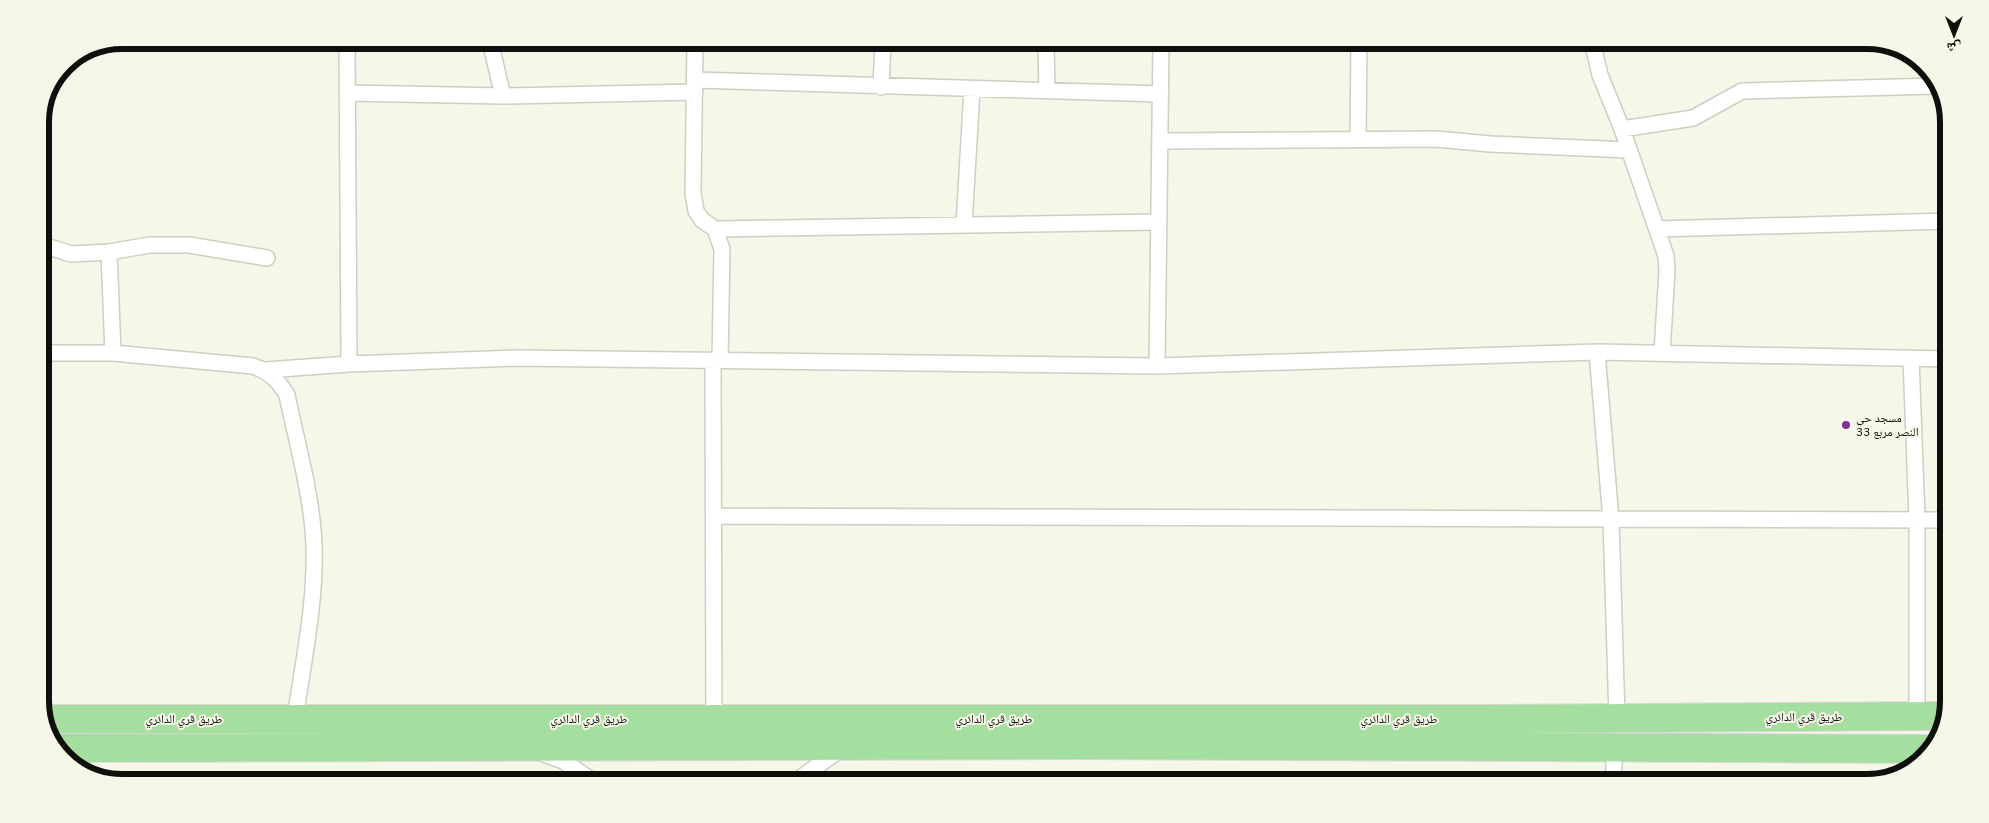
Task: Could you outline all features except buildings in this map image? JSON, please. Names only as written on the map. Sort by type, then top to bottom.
[{"type":"highway","name":"طريق قري الدائري","points":[[51,719],[1617,718],[1930,716]]},
{"type":"highway","points":[[66,748],[1614,747],[1916,756]]},
{"type":"street","points":[[347,49],[349,364]]},
{"type":"street","points":[[492,49],[503,96]]},
{"type":"street","points":[[698,49],[693,193],[696,211],[702,220],[715,229],[1159,222]]},
{"type":"street","points":[[881,87],[883,49]]},
{"type":"street","points":[[1046,49],[1047,91]]},
{"type":"street","points":[[1157,366],[1161,49]]},
{"type":"street","points":[[1358,138],[1359,49]]},
{"type":"street","points":[[1594,49],[1600,75],[1622,129],[1663,246],[1668,272],[1662,353]]},
{"type":"street","points":[[347,93],[503,96],[695,86],[881,87],[1161,94]]},
{"type":"street","points":[[1622,129],[1692,118],[1742,91],[1932,86]]},
{"type":"street","points":[[964,225],[972,89]]},
{"type":"street","points":[[1160,141],[1358,138],[1436,139],[1490,144],[1629,150]]},
{"type":"street","points":[[1657,229],[1940,221]]},
{"type":"street","points":[[714,719],[714,516],[717,360],[722,249],[715,229]]},
{"type":"street","points":[[49,247],[71,254],[109,252],[150,245],[189,245],[267,258]]},
{"type":"street","points":[[109,252],[113,353]]},
{"type":"street","points":[[49,352],[113,353],[252,366],[266,370],[349,364],[515,358],[1157,366],[1597,352],[1940,359]]},
{"type":"street","points":[[1597,352],[1611,520],[1617,718]]},
{"type":"street","points":[[1911,358],[1917,519],[1930,716]]},
{"type":"street","points":[[266,370],[278,381],[287,395],[311,514],[314,545],[312,602],[295,719]]},
{"type":"street","points":[[714,516],[1940,520]]},
{"type":"street","points":[[805,774],[847,746]]},
{"type":"street","points":[[524,747],[562,761],[582,774]]},
{"type":"street","points":[[1613,774],[1614,747]]},
{"type":"place","name":"مسجد حي النصر مربع 33","points":[[1846,425]]}]
